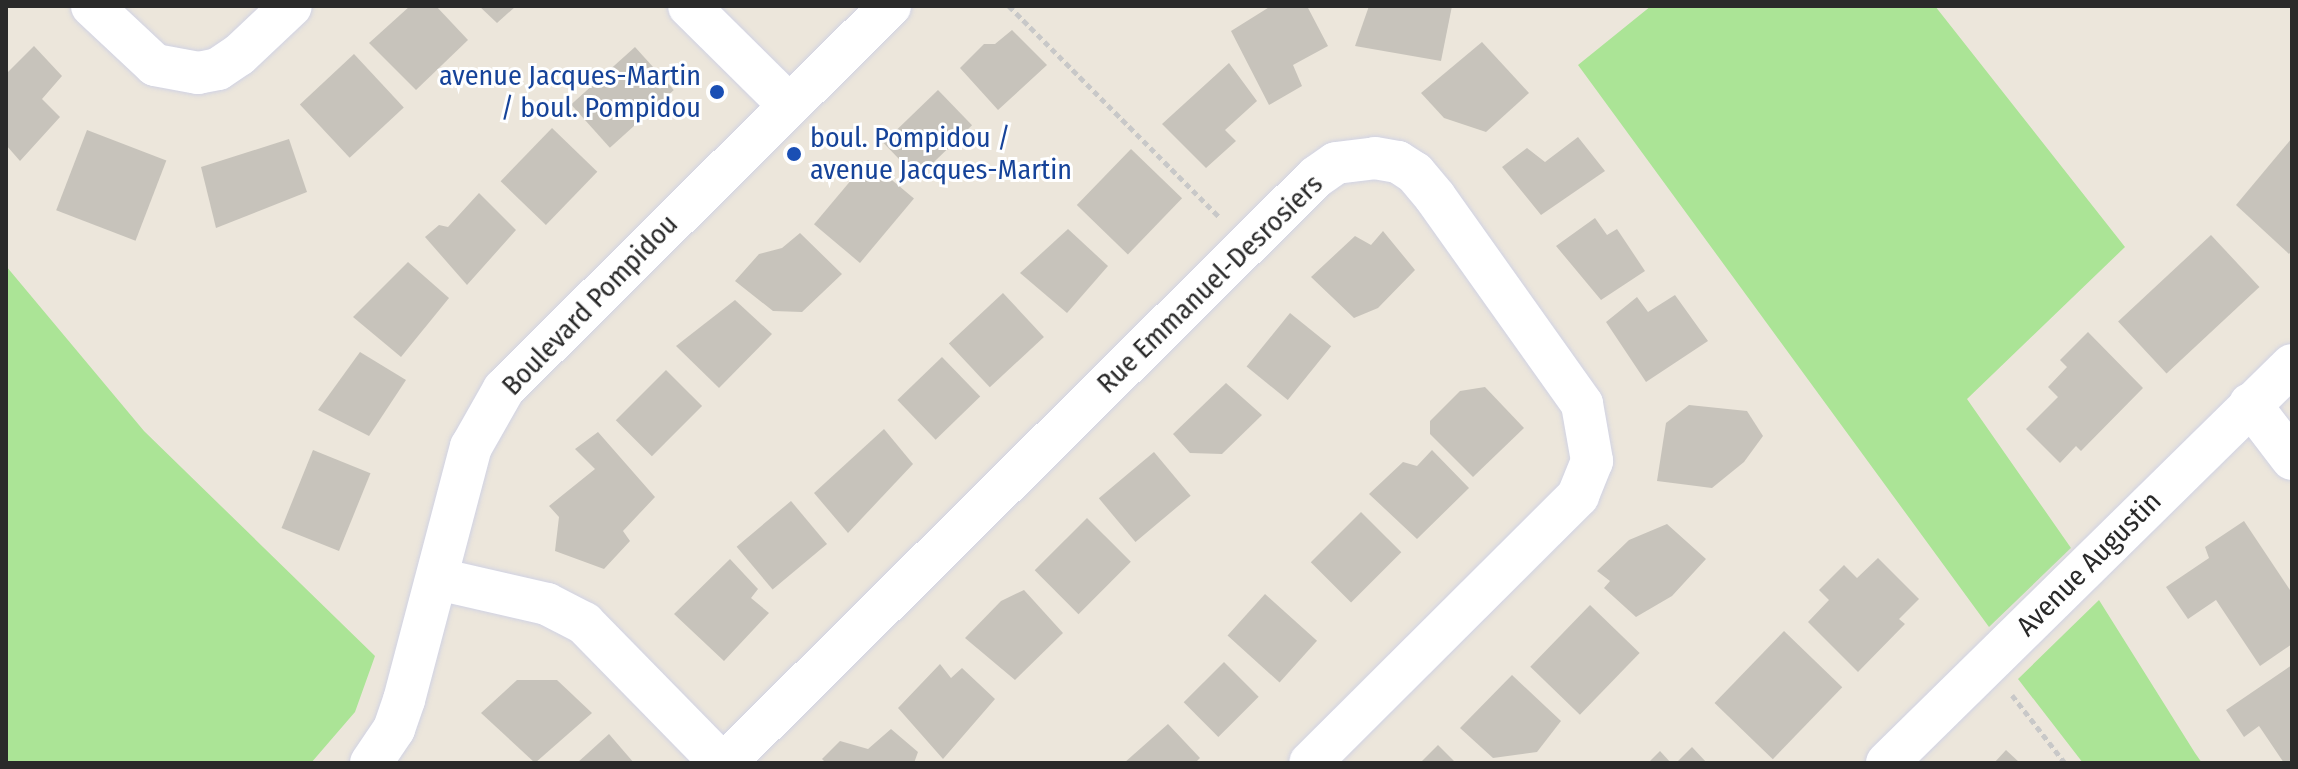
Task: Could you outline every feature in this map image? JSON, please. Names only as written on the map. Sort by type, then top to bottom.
[{"type":"street","points":[[92,6],[155,65],[198,73],[218,69],[239,55],[291,6]]},
{"type":"street","points":[[689,6],[789,105]]},
{"type":"street","name":"Boulevard Pompidou","points":[[371,763],[394,729],[438,579],[471,447],[504,389],[890,6]]},
{"type":"street","name":"Rue Emmanuel-Desrosiers","points":[[438,579],[547,604],[584,623],[723,763],[1316,177],[1336,163],[1375,158],[1398,162],[1415,173],[1435,197],[1582,404],[1589,422],[1592,461],[1578,496],[1310,763]]},
{"type":"street","name":"Avenue Augustin","points":[[1887,763],[2292,365]]},
{"type":"street","points":[[2250,404],[2292,459]]},
{"type":"path","points":[[1009,6],[1229,227]]},
{"type":"path","points":[[2004,685],[2065,763]]},
{"type":"green space","points":[[1651,6],[1935,6],[2125,247],[1967,399],[2071,548],[1989,627],[1578,65]]},
{"type":"green space","points":[[6,266],[144,431],[375,656],[355,712],[311,763],[6,763]]},
{"type":"green space","points":[[2099,600],[2202,763],[2083,763],[2018,679]]},
{"type":"building","points":[[410,6],[436,6],[468,40],[416,90],[369,43]]},
{"type":"building","points":[[479,6],[516,6],[497,23]]},
{"type":"building","points":[[1271,6],[1307,6],[1328,46],[1293,65],[1302,86],[1269,105],[1231,31]]},
{"type":"building","points":[[1369,6],[1452,6],[1441,61],[1355,46]]},
{"type":"building","points":[[1012,30],[1047,65],[998,110],[960,68],[984,44],[995,44]]},
{"type":"building","points":[[1482,42],[1529,93],[1486,132],[1444,118],[1421,93]]},
{"type":"building","points":[[34,46],[62,76],[42,99],[60,117],[20,161],[6,145],[6,74]]},
{"type":"building","points":[[635,47],[674,90],[610,148],[571,105]]},
{"type":"building","points":[[354,54],[404,107],[350,158],[300,104]]},
{"type":"building","points":[[1229,63],[1257,101],[1225,130],[1236,141],[1206,168],[1162,124]]},
{"type":"building","points":[[938,90],[972,125],[917,178],[883,143]]},
{"type":"building","points":[[552,128],[597,172],[546,225],[501,181]]},
{"type":"building","points":[[87,130],[166,160],[136,241],[56,210]]},
{"type":"building","points":[[1578,137],[1605,171],[1541,215],[1502,167],[1527,148],[1545,162]]},
{"type":"building","points":[[2292,138],[2292,250],[2289,254],[2236,205]]},
{"type":"building","points":[[289,139],[307,192],[216,228],[201,167]]},
{"type":"building","points":[[1131,149],[1182,198],[1128,254],[1077,205]]},
{"type":"building","points":[[868,160],[914,199],[860,263],[814,224]]},
{"type":"building","points":[[479,193],[516,230],[467,285],[425,237],[439,225],[448,227]]},
{"type":"building","points":[[1595,218],[1607,235],[1617,229],[1645,271],[1601,300],[1556,246]]},
{"type":"building","points":[[1068,229],[1108,266],[1067,313],[1020,273]]},
{"type":"building","points":[[1383,231],[1415,270],[1378,308],[1354,318],[1311,277],[1355,236],[1371,245]]},
{"type":"building","points":[[800,233],[842,274],[802,312],[773,311],[735,281],[759,254],[782,248]]},
{"type":"building","points":[[2211,235],[2259,287],[2167,374],[2118,322]]},
{"type":"building","points":[[408,262],[449,298],[401,357],[353,317]]},
{"type":"building","points":[[1003,293],[1044,337],[990,387],[949,343]]},
{"type":"building","points":[[1675,295],[1708,341],[1646,382],[1606,322],[1637,297],[1648,312]]},
{"type":"building","points":[[735,300],[772,334],[719,388],[676,346]]},
{"type":"building","points":[[1290,313],[1331,346],[1288,400],[1247,367]]},
{"type":"building","points":[[2088,332],[2143,388],[2081,451],[2076,446],[2060,463],[2026,429],[2058,397],[2048,387],[2067,367],[2060,360]]},
{"type":"building","points":[[360,352],[406,380],[369,436],[318,410]]},
{"type":"building","points":[[942,357],[980,397],[936,440],[897,400]]},
{"type":"building","points":[[666,370],[702,406],[652,456],[616,420]]},
{"type":"building","points":[[1226,383],[1262,415],[1222,454],[1190,453],[1173,434]]},
{"type":"building","points":[[1485,387],[1524,428],[1473,477],[1430,434],[1430,421],[1460,391]]},
{"type":"building","points":[[1689,405],[1747,411],[1763,436],[1744,462],[1712,488],[1657,481],[1666,423]]},
{"type":"building","points":[[884,429],[913,464],[848,533],[814,493]]},
{"type":"building","points":[[598,432],[655,497],[623,531],[630,541],[604,569],[555,551],[559,517],[549,506],[595,469],[575,449]]},
{"type":"building","points":[[313,450],[370,473],[339,551],[282,528]]},
{"type":"building","points":[[1432,450],[1469,488],[1417,539],[1369,494],[1403,462],[1417,466]]},
{"type":"building","points":[[1154,452],[1191,496],[1135,542],[1099,498]]},
{"type":"building","points":[[791,501],[827,544],[773,590],[737,547]]},
{"type":"building","points":[[1361,512],[1401,552],[1351,603],[1311,562]]},
{"type":"building","points":[[1087,518],[1131,562],[1079,614],[1035,570]]},
{"type":"building","points":[[2244,521],[2292,593],[2292,644],[2260,666],[2216,600],[2188,619],[2166,587],[2209,558],[2205,547]]},
{"type":"building","points":[[1667,524],[1706,559],[1672,596],[1636,617],[1604,588],[1610,581],[1597,571],[1629,540]]},
{"type":"building","points":[[1878,558],[1919,599],[1899,619],[1905,624],[1858,672],[1808,622],[1829,600],[1819,590],[1844,565],[1857,578]]},
{"type":"building","points":[[730,559],[758,589],[751,598],[769,613],[724,661],[674,614]]},
{"type":"building","points":[[1024,590],[1063,633],[1015,680],[965,638],[1001,601]]},
{"type":"building","points":[[1265,594],[1317,641],[1280,682],[1228,636]]},
{"type":"building","points":[[1590,605],[1640,653],[1580,715],[1530,667]]},
{"type":"building","points":[[1784,631],[1842,687],[1773,759],[1715,703]]},
{"type":"building","points":[[1224,662],[1259,697],[1218,737],[1184,702]]},
{"type":"building","points":[[940,664],[951,678],[962,668],[995,699],[943,759],[898,708]]},
{"type":"building","points":[[2292,665],[2292,763],[2284,763],[2259,726],[2244,737],[2226,710]]},
{"type":"building","points":[[1512,675],[1561,721],[1537,752],[1493,758],[1460,728]]},
{"type":"building","points":[[517,680],[557,680],[592,713],[535,763],[481,713]]},
{"type":"building","points":[[1168,724],[1200,758],[1195,763],[1124,763]]},
{"type":"building","points":[[891,729],[918,752],[914,763],[826,763],[822,759],[840,741],[868,749]]},
{"type":"building","points":[[609,734],[634,763],[577,763]]},
{"type":"building","points":[[1438,745],[1456,763],[1420,763]]},
{"type":"building","points":[[1692,747],[1707,763],[1676,763]]},
{"type":"building","points":[[2006,750],[2020,763],[1994,763]]},
{"type":"building","points":[[1660,751],[1671,763],[1648,763]]},
{"type":"place","name":"avenue Jacques-Martin / boul. Pompidou","points":[[717,92]]},
{"type":"place","name":"boul. Pompidou / avenue Jacques-Martin","points":[[794,154]]}]
